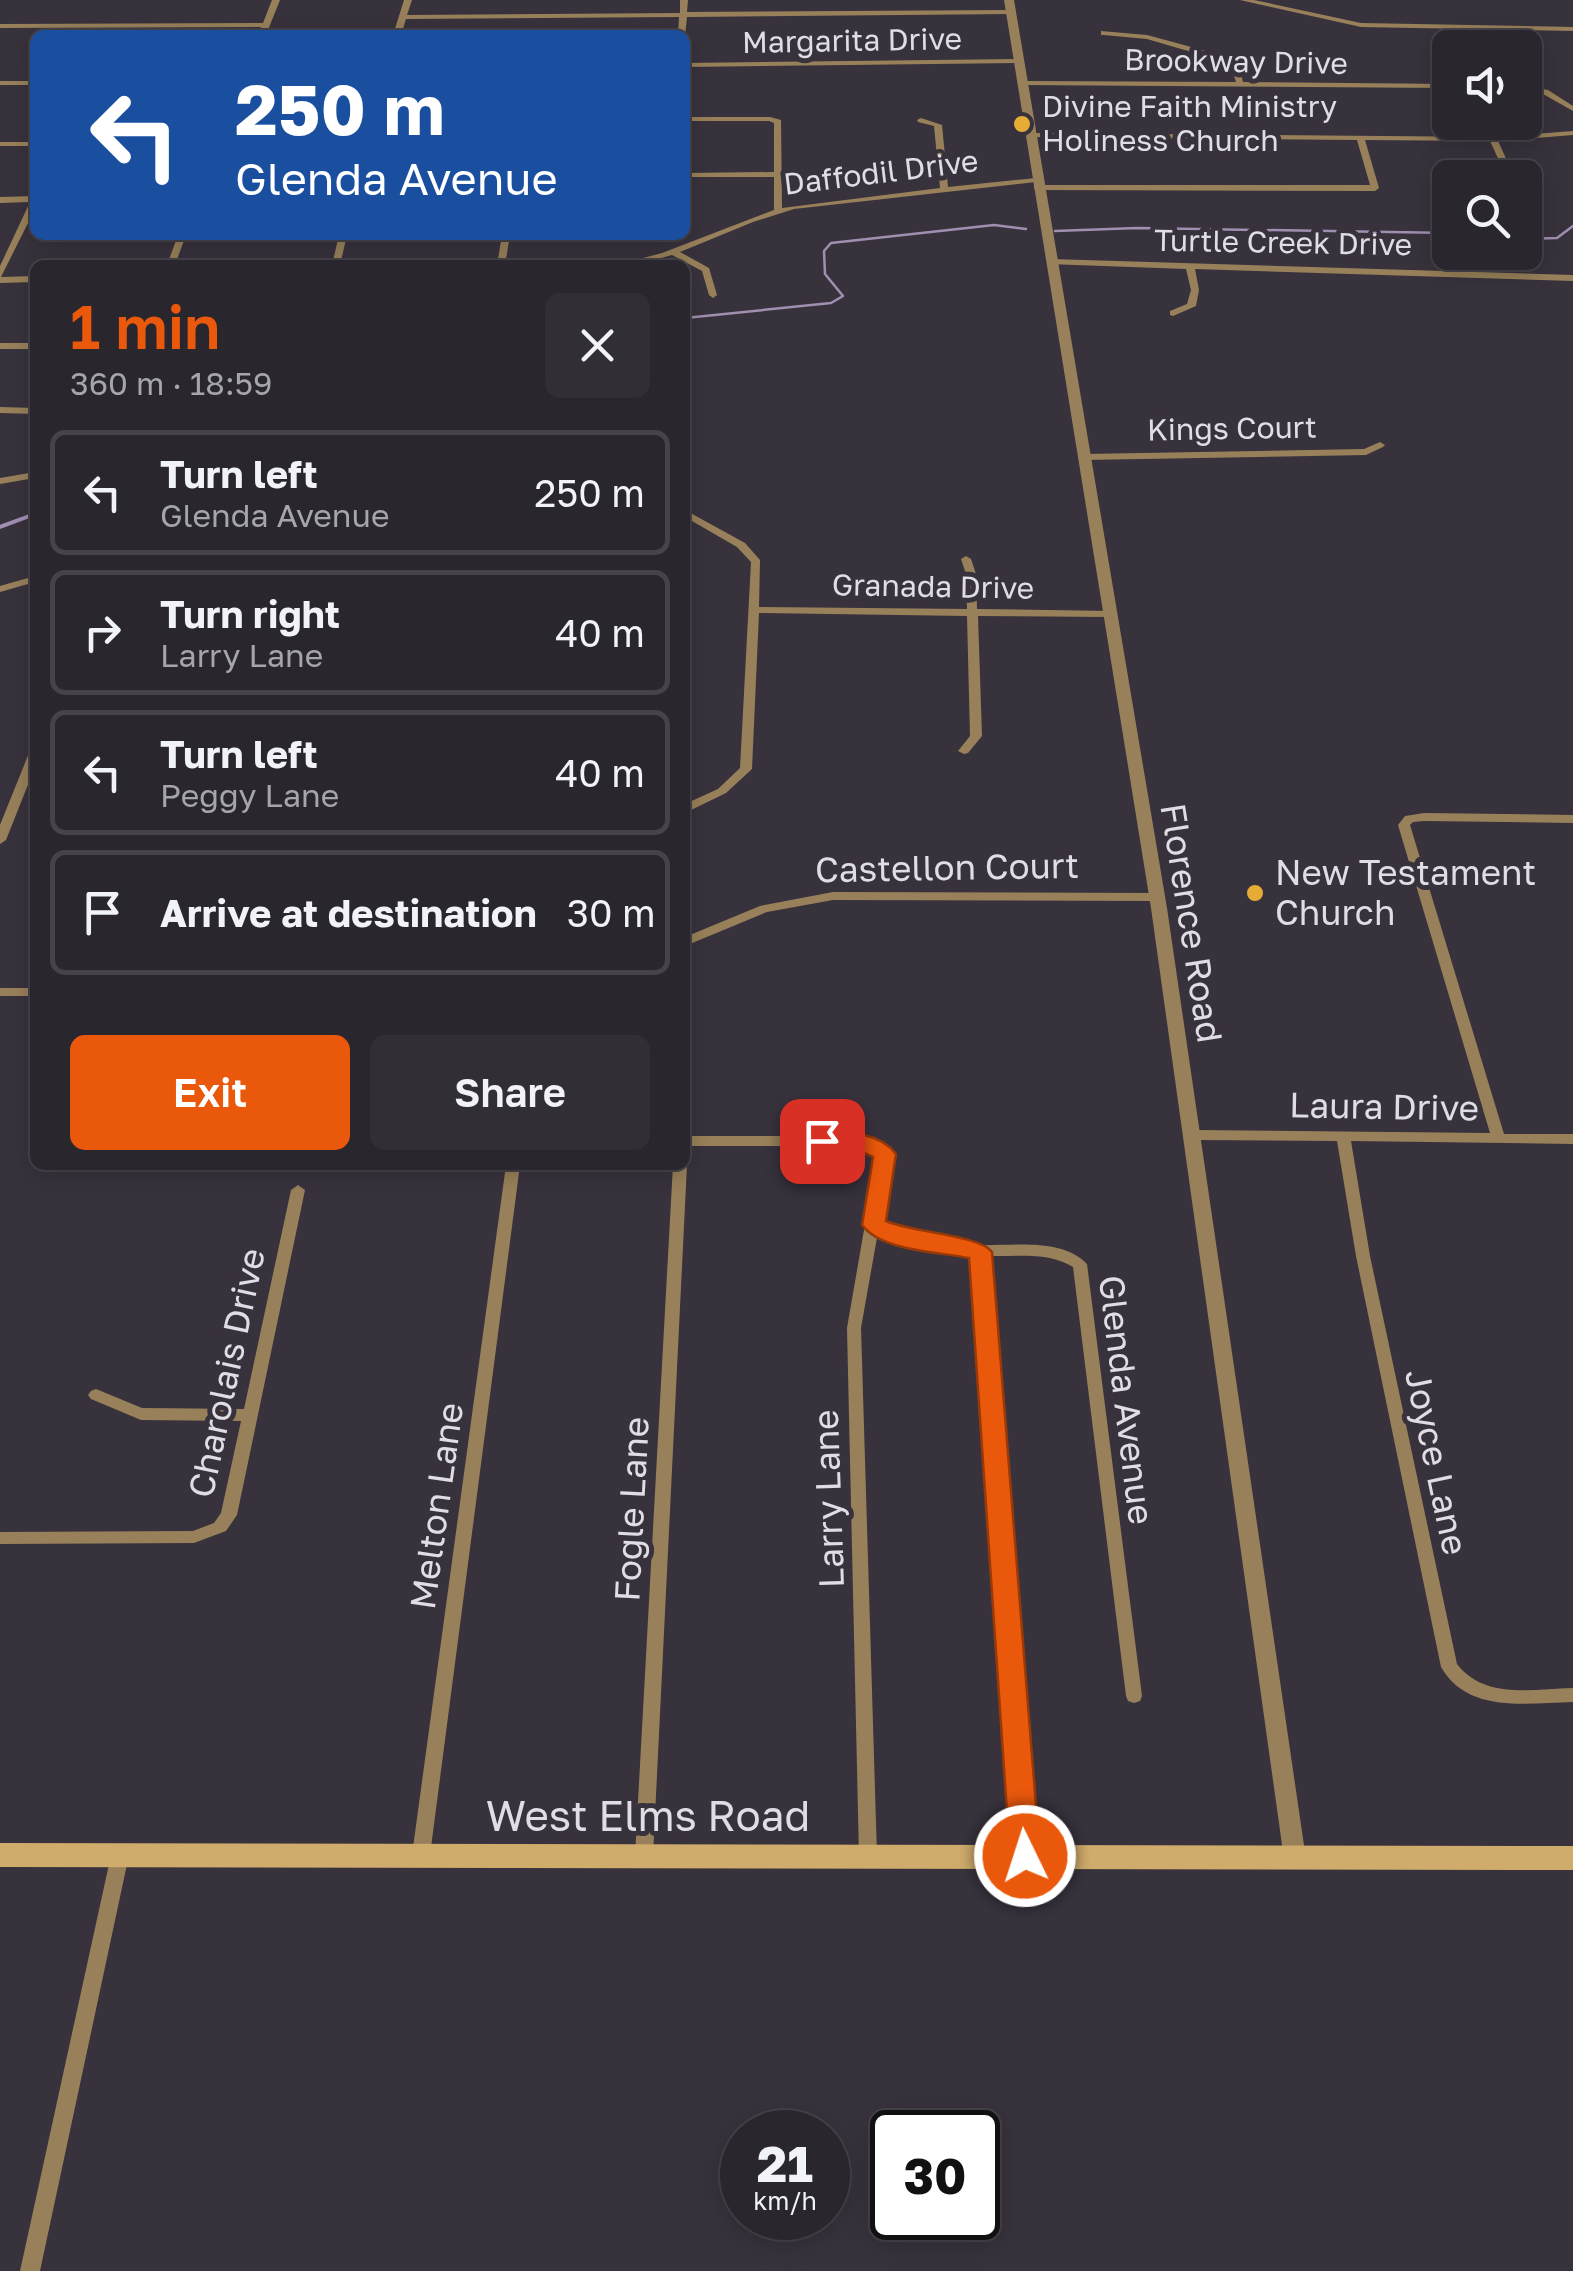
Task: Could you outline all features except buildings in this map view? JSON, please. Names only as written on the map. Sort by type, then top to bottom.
[{"type":"main road","name":"West Elms Road","points":[[0,1855],[1573,1858]]},
{"type":"street","points":[[264,30],[276,0]]},
{"type":"street","points":[[399,30],[408,0]]},
{"type":"street","points":[[544,16],[547,0]]},
{"type":"street","points":[[682,30],[684,0]]},
{"type":"street","points":[[810,0],[810,13]]},
{"type":"street","points":[[935,0],[936,12]]},
{"type":"street","points":[[1244,0],[1361,25],[1573,28]]},
{"type":"street","points":[[403,17],[936,12],[1010,6]]},
{"type":"street","name":"Florence Road","points":[[1010,6],[1194,1134],[1295,1859]]},
{"type":"street","points":[[0,26],[266,25]]},
{"type":"street","points":[[1104,33],[1148,37],[1225,59],[1234,65],[1240,84]]},
{"type":"street","name":"Margarita Drive","points":[[690,65],[1018,62]]},
{"type":"street","points":[[0,83],[30,83]]},
{"type":"street","name":"Brookway Drive","points":[[1022,83],[1432,86]]},
{"type":"street","points":[[1542,91],[1573,109]]},
{"type":"street","points":[[690,119],[774,119],[780,123],[778,210]]},
{"type":"street","points":[[920,120],[938,125],[944,190]]},
{"type":"street","points":[[1542,135],[1573,132]]},
{"type":"street","points":[[1030,135],[1432,139]]},
{"type":"street","name":"Daffodil Drive","points":[[641,260],[674,252],[778,210],[944,190],[1037,183],[1375,188],[1360,138]]},
{"type":"street","points":[[0,144],[30,144]]},
{"type":"street","points":[[690,175],[778,174]]},
{"type":"street","points":[[0,200],[30,200]]},
{"type":"street","points":[[30,211],[0,278],[30,278]]},
{"type":"street","points":[[674,252],[688,260]]},
{"type":"street","points":[[690,261],[706,270],[714,296]]},
{"type":"street","name":"Turtle Creek Drive","points":[[1051,262],[1568,278]]},
{"type":"street","points":[[1173,312],[1191,306],[1195,290],[1190,266]]},
{"type":"street","points":[[1568,278],[1573,295]]},
{"type":"street","points":[[0,346],[30,346]]},
{"type":"street","points":[[0,410],[30,410]]},
{"type":"street","name":"Kings Court","points":[[1084,457],[1366,452],[1380,445]]},
{"type":"street","points":[[0,481],[30,476]]},
{"type":"street","points":[[690,516],[750,552],[756,562],[746,769],[722,791],[690,806]]},
{"type":"street","points":[[964,751],[976,736],[970,574],[966,559]]},
{"type":"street","points":[[0,589],[30,580]]},
{"type":"street","name":"Granada Drive","points":[[754,610],[1111,614]]},
{"type":"street","points":[[0,840],[30,765]]},
{"type":"street","points":[[1498,1138],[1404,826],[1409,819],[1573,819]]},
{"type":"street","name":"Castellon Court","points":[[690,940],[764,909],[834,896],[1157,897]]},
{"type":"street","points":[[0,992],[30,992]]},
{"type":"street","name":"Laura Drive","points":[[1194,1134],[1573,1139]]},
{"type":"street","name":"Joyce Lane","points":[[1342,1137],[1362,1256],[1449,1667],[1456,1680],[1481,1694],[1573,1697]]},
{"type":"street","name":"Larry Lane","points":[[690,1141],[856,1141],[884,1154],[854,1328],[868,1856]]},
{"type":"street","name":"Melton Lane","points":[[422,1855],[511,1170]]},
{"type":"street","name":"Fogle Lane","points":[[644,1856],[680,1170]]},
{"type":"street","name":"Charolais Drive","points":[[0,1538],[194,1537],[208,1534],[229,1516],[298,1190]]},
{"type":"street","name":"Glenda Avenue","points":[[874,1225],[896,1235],[980,1252],[1065,1252],[1080,1264],[1134,1696]]},
{"type":"street","points":[[980,1252],[1025,1856]]},
{"type":"street","points":[[96,1396],[140,1414],[249,1415]]},
{"type":"street","points":[[30,2271],[120,1854]]},
{"type":"waterway","points":[[690,317],[831,303],[843,296],[825,274],[824,251],[831,243],[994,225],[1026,229]]},
{"type":"waterway","points":[[1542,238],[1557,238],[1573,226]]},
{"type":"waterway","points":[[1055,231],[1137,228],[1432,233]]},
{"type":"waterway","points":[[0,527],[30,516]]},
{"type":"place","name":"Divine Faith Ministry Holiness Church","points":[[1022,124]]},
{"type":"place","name":"New Testament Church","points":[[1255,893]]},
{"type":"route","points":[[822,1141],[856,1141],[884,1154],[874,1225],[896,1235],[980,1252],[1025,1856]]}]
